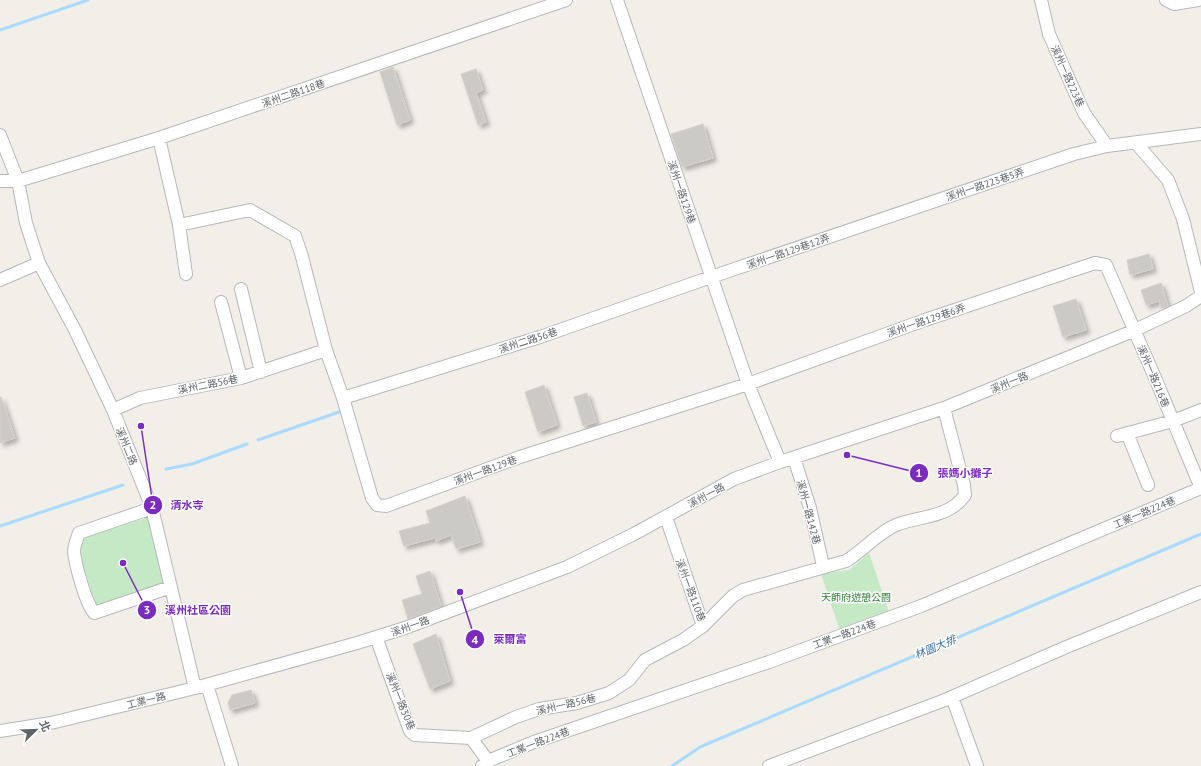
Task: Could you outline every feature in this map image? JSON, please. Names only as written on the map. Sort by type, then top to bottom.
[{"type":"street","name":"溪州二路118巷","points":[[18,182],[159,138],[566,0]]},
{"type":"street","name":"溪州一路129巷","points":[[617,0],[748,384],[780,462]]},
{"type":"street","name":"溪州一路223巷","points":[[1041,0],[1049,34],[1081,106],[1106,146]]},
{"type":"street","points":[[1166,0],[1174,4],[1198,0]]},
{"type":"street","name":"溪州二路","points":[[0,134],[18,182],[26,223],[39,263],[75,330],[113,410],[152,508],[195,688]]},
{"type":"street","name":"溪州一路223巷5弄","points":[[864,225],[1074,154],[1106,146],[1201,134]]},
{"type":"street","points":[[159,138],[179,225],[186,274]]},
{"type":"street","points":[[1136,143],[1168,180],[1183,219],[1201,292]]},
{"type":"street","points":[[0,181],[18,182]]},
{"type":"street","name":"溪州一路129巷","points":[[179,225],[250,210],[295,236],[301,252],[326,350],[343,398],[372,498],[377,505],[386,506],[520,457],[748,384]]},
{"type":"street","name":"溪州一路129巷12弄","points":[[711,277],[864,225]]},
{"type":"street","points":[[0,280],[39,263]]},
{"type":"street","name":"溪州一路129巷6弄","points":[[748,384],[925,320],[1095,263],[1106,265]]},
{"type":"street","name":"溪州一路216巷","points":[[1106,265],[1201,488]]},
{"type":"street","name":"溪州二路56巷","points":[[343,398],[540,337],[711,277]]},
{"type":"street","points":[[241,289],[261,372]]},
{"type":"street","name":"溪州一路","points":[[207,684],[376,637],[567,567],[666,517],[734,479],[780,462],[944,408],[1133,331],[1186,306],[1201,296]]},
{"type":"street","points":[[222,302],[241,378]]},
{"type":"street","name":"溪州二路56巷","points":[[113,410],[140,398],[241,378],[326,350]]},
{"type":"street","name":"溪州一路110巷","points":[[666,517],[703,626],[733,596],[743,590],[823,566],[846,562],[858,554],[881,534],[896,525],[935,516],[949,511],[959,503],[965,495],[964,485],[944,408]]},
{"type":"street","points":[[1148,485],[1122,435],[1173,421],[1201,410]]},
{"type":"street","name":"溪州一路142巷","points":[[794,458],[810,508],[823,566]]},
{"type":"street","name":"工業一路224巷","points":[[485,764],[534,742],[769,662],[921,606],[1201,488]]},
{"type":"street","points":[[152,508],[79,534],[75,543],[74,552],[88,604],[94,612],[171,587]]},
{"type":"street","points":[[769,766],[952,697],[1064,648],[1201,592]]},
{"type":"street","name":"溪州一路56巷","points":[[503,723],[539,709],[577,703],[609,693],[629,680],[645,660],[683,640],[703,626]]},
{"type":"street","name":"溪州一路30巷","points":[[376,637],[410,731],[415,735],[471,738],[503,723]]},
{"type":"street","points":[[207,684],[232,766]]},
{"type":"street","name":"工業一路","points":[[0,731],[51,723],[207,684]]},
{"type":"street","points":[[952,697],[977,766]]},
{"type":"street","points":[[471,738],[485,764]]},
{"type":"green space","points":[[152,516],[169,586],[96,608],[76,540]]},
{"type":"green space","name":"天師府遊憩公園","points":[[869,553],[890,615],[841,634],[821,574],[849,570]]},
{"type":"building","points":[[393,67],[410,120],[397,125],[380,72]]},
{"type":"building","points":[[476,69],[483,90],[476,93],[486,122],[478,125],[461,74]]},
{"type":"building","points":[[703,124],[713,158],[682,167],[671,134]]},
{"type":"building","points":[[1149,254],[1153,269],[1130,275],[1127,260]]},
{"type":"building","points":[[1161,283],[1168,306],[1161,308],[1159,301],[1146,305],[1141,290]]},
{"type":"building","points":[[1076,299],[1086,330],[1063,337],[1053,306]]},
{"type":"building","points":[[544,385],[557,425],[538,432],[525,392]]},
{"type":"building","points":[[587,393],[596,422],[583,426],[574,397]]},
{"type":"building","points":[[0,397],[15,438],[0,443]]},
{"type":"building","points":[[465,496],[480,542],[456,549],[451,535],[436,541],[435,538],[404,546],[399,531],[430,523],[426,511]]},
{"type":"building","points":[[430,571],[441,606],[408,619],[402,600],[422,594],[416,576]]},
{"type":"building","points":[[436,634],[450,681],[430,689],[413,644]]},
{"type":"building","points":[[251,690],[255,703],[230,710],[228,703],[232,695]]},
{"type":"waterway","points":[[0,30],[88,0]]},
{"type":"waterway","points":[[258,440],[339,412]]},
{"type":"waterway","points":[[166,469],[192,464],[247,444]]},
{"type":"waterway","points":[[0,526],[123,485]]},
{"type":"waterway","name":"林園大排","points":[[672,766],[700,747],[1201,534]]},
{"type":"place","name":"清水寺","points":[[141,426]]},
{"type":"place","name":"張媽小攤子","points":[[847,455]]},
{"type":"place","name":"溪州社區公園","points":[[123,563]]},
{"type":"place","name":"萊爾富","points":[[460,592]]}]
